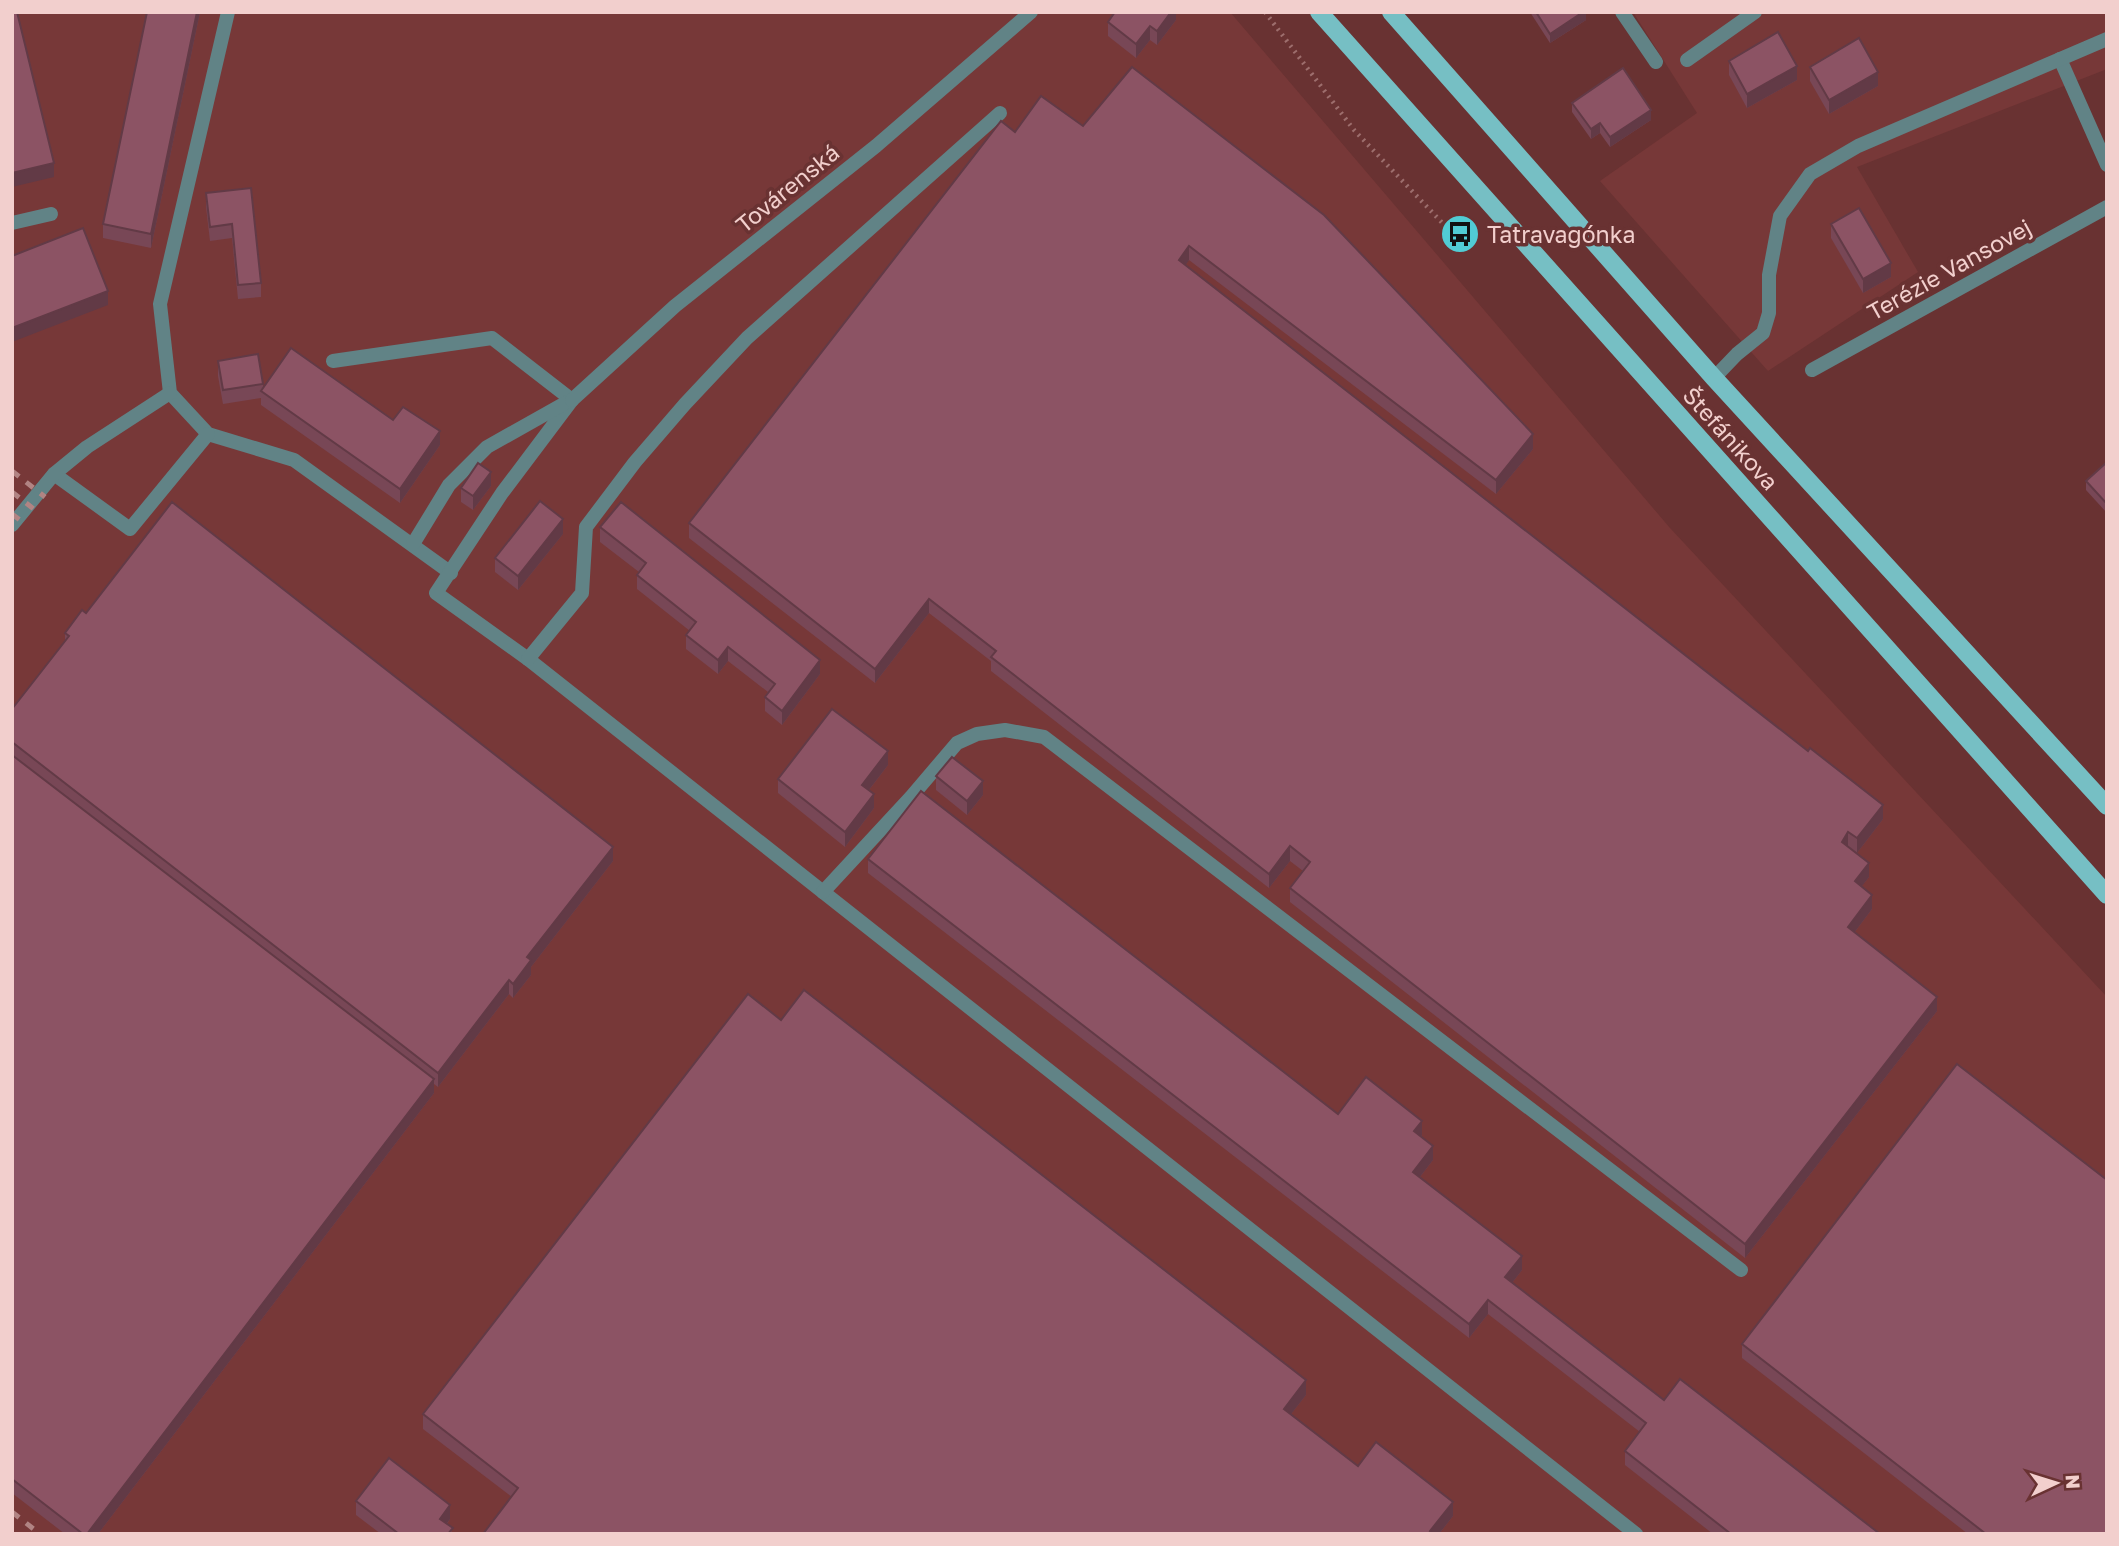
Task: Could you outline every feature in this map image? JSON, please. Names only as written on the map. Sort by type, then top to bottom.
[{"type":"main road","name":"Štefánikova","points":[[1319,12],[2107,895]]},
{"type":"main road","name":"Štefánikova","points":[[1391,12],[1714,378],[2107,806]]},
{"type":"street","points":[[228,12],[160,304],[170,393],[208,434],[294,460],[451,573]]},
{"type":"street","name":"Továrenská","points":[[572,400],[675,306],[876,146],[1031,12]]},
{"type":"street","points":[[1622,12],[1656,62]]},
{"type":"street","points":[[1687,60],[1755,12]]},
{"type":"street","points":[[1714,378],[1737,354],[1763,333],[1769,313],[1769,275],[1780,216],[1810,174],[1858,146],[2107,39]]},
{"type":"street","points":[[2060,59],[2107,164]]},
{"type":"street","points":[[528,659],[582,593],[586,527],[635,462],[685,404],[747,338],[1000,113]]},
{"type":"street","name":"Terézie Vansovej","points":[[1812,370],[2107,207]]},
{"type":"street","points":[[12,223],[51,214]]},
{"type":"street","points":[[333,361],[492,338],[572,400]]},
{"type":"street","points":[[12,525],[54,474],[87,447],[170,393]]},
{"type":"street","points":[[413,544],[449,485],[487,447],[572,400]]},
{"type":"street","points":[[572,400],[502,494],[436,593],[528,659],[1636,1534]]},
{"type":"street","points":[[54,474],[130,529],[208,434]]},
{"type":"street","points":[[823,892],[957,743],[977,734],[1005,730],[1044,737],[1741,1270]]},
{"type":"path","points":[[1265,12],[1354,130],[1468,250]]},
{"type":"shaded area","name":"Tatravagónka","points":[[12,12],[1230,12],[1670,528],[2107,997],[2107,1534],[12,1534]]},
{"type":"shaded area","points":[[1633,12],[2107,12],[2107,69],[1857,167],[1918,272],[1768,371],[1600,181],[1697,113]]},
{"type":"building","points":[[12,12],[17,12],[54,163],[12,173]]},
{"type":"building","points":[[147,12],[197,12],[151,234],[103,224]]},
{"type":"building","points":[[1115,12],[1171,12],[1157,31],[1150,26],[1136,44],[1108,22]]},
{"type":"building","points":[[1536,12],[1583,12],[1550,34]]},
{"type":"building","points":[[1778,32],[1797,66],[1747,94],[1729,61]]},
{"type":"building","points":[[1859,38],[1878,72],[1829,100],[1810,67]]},
{"type":"building","points":[[1132,67],[1324,215],[1533,434],[1496,480],[1189,246],[1179,260],[1808,751],[1810,748],[1883,805],[1857,838],[1848,832],[1842,842],[1869,863],[1855,881],[1872,895],[1848,927],[1937,997],[1745,1244],[1290,888],[1310,862],[1290,846],[1269,874],[991,657],[996,651],[929,599],[875,669],[689,523],[1001,121],[1015,132],[1041,96],[1083,126]]},
{"type":"building","points":[[1623,68],[1651,110],[1610,137],[1600,123],[1591,129],[1572,103]]},
{"type":"building","points":[[251,188],[261,283],[238,285],[232,224],[210,227],[206,193]]},
{"type":"building","points":[[1859,208],[1891,263],[1863,279],[1831,224]]},
{"type":"building","points":[[83,228],[108,291],[12,328],[12,256]]},
{"type":"building","points":[[291,348],[393,420],[403,407],[440,431],[400,489],[261,391]]},
{"type":"building","points":[[258,354],[263,384],[223,390],[218,361]]},
{"type":"building","points":[[2107,462],[2107,504],[2086,481]]},
{"type":"building","points":[[478,463],[491,472],[473,496],[461,488]]},
{"type":"building","points":[[540,501],[563,519],[518,576],[495,558]]},
{"type":"building","points":[[172,502],[613,847],[527,957],[531,960],[513,984],[509,980],[438,1073],[12,742],[12,709],[69,636],[65,633],[82,610],[86,613]]},
{"type":"building","points":[[621,502],[820,660],[782,711],[765,697],[775,684],[728,647],[718,660],[686,635],[696,622],[637,575],[646,563],[600,527]]},
{"type":"building","points":[[832,709],[888,751],[862,785],[874,794],[845,832],[778,779]]},
{"type":"building","points":[[12,755],[434,1079],[87,1534],[83,1534],[12,1479]]},
{"type":"building","points":[[952,757],[983,781],[967,801],[936,776]]},
{"type":"building","points":[[921,791],[1338,1114],[1366,1077],[1422,1121],[1414,1131],[1433,1146],[1413,1172],[1522,1256],[1505,1277],[1664,1400],[1680,1379],[1880,1534],[1731,1534],[1625,1451],[1646,1423],[1488,1300],[1469,1324],[868,859]]},
{"type":"building","points":[[804,990],[1306,1380],[1284,1409],[1358,1466],[1376,1442],[1453,1502],[1430,1531],[1434,1534],[483,1534],[518,1488],[423,1414],[748,994],[781,1020]]},
{"type":"building","points":[[1957,1064],[2107,1180],[2107,1534],[1986,1534],[1742,1344]]},
{"type":"building","points":[[389,1458],[450,1505],[440,1519],[453,1528],[448,1534],[399,1534],[356,1501]]},
{"type":"railway","points":[[12,471],[45,497]]},
{"type":"railway","points":[[12,492],[35,510]]},
{"type":"railway","points":[[12,514],[24,523]]},
{"type":"railway","points":[[12,1512],[40,1534]]},
{"type":"place","name":"Tatravagónka","points":[[1460,234]]}]
